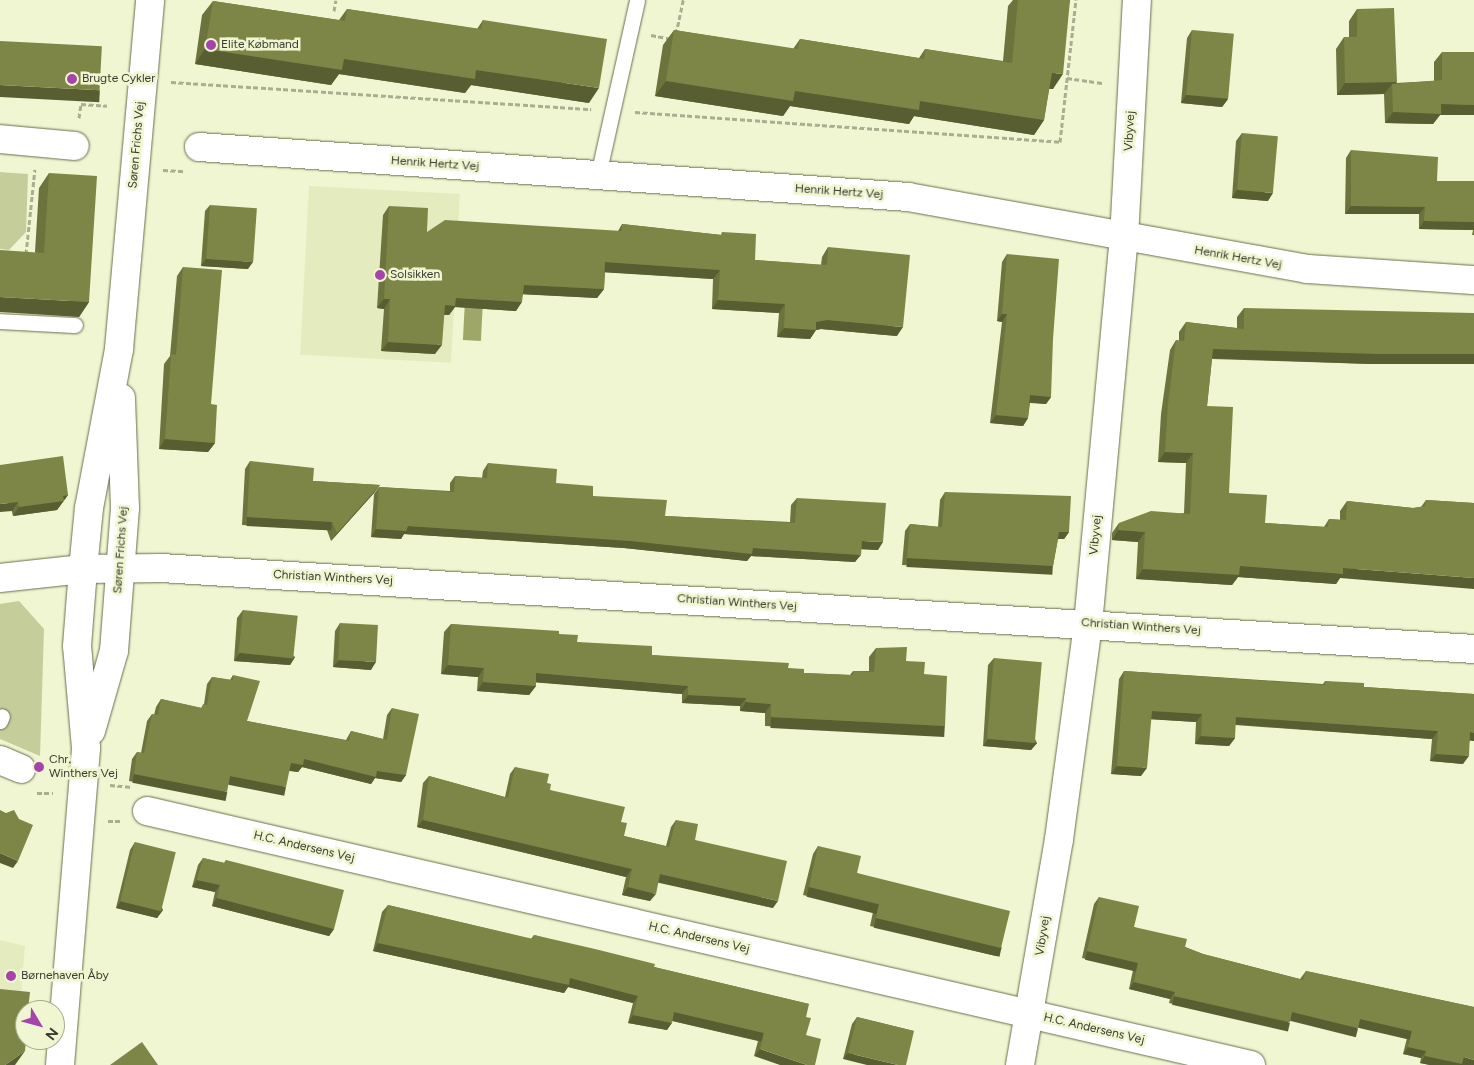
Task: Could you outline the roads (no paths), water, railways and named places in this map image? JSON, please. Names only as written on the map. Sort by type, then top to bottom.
[{"type":"street","name":"Søren Frichs Vej","points":[[60,1065],[86,748],[77,646],[83,569],[89,508],[119,349],[150,0]]},
{"type":"street","name":"Vibyvej","points":[[1020,1065],[1059,839],[1088,624],[1124,238],[1137,0]]},
{"type":"street","points":[[0,139],[75,146]]},
{"type":"street","name":"Henrik Hertz Vej","points":[[199,147],[908,197],[1124,238],[1307,269],[1474,280]]},
{"type":"street","name":"Søren Frichs Vej","points":[[86,748],[114,651],[125,508],[119,349]]},
{"type":"street","name":"Christian Winthers Vej","points":[[0,578],[83,569],[161,568],[1474,649]]},
{"type":"street","name":"H.C. Andersens Vej","points":[[147,810],[1251,1065]]},
{"type":"lane","points":[[598,175],[637,0]]},
{"type":"lane","points":[[0,321],[76,325]]},
{"type":"place","name":"Elite Købmand","points":[[211,45]]},
{"type":"place","name":"Brugte Cykler","points":[[72,79]]},
{"type":"place","name":"Solsikken","points":[[380,275]]},
{"type":"place","name":"Chr. Winthers Vej","points":[[39,767]]},
{"type":"place","name":"Børnehaven Åby","points":[[11,976]]}]
